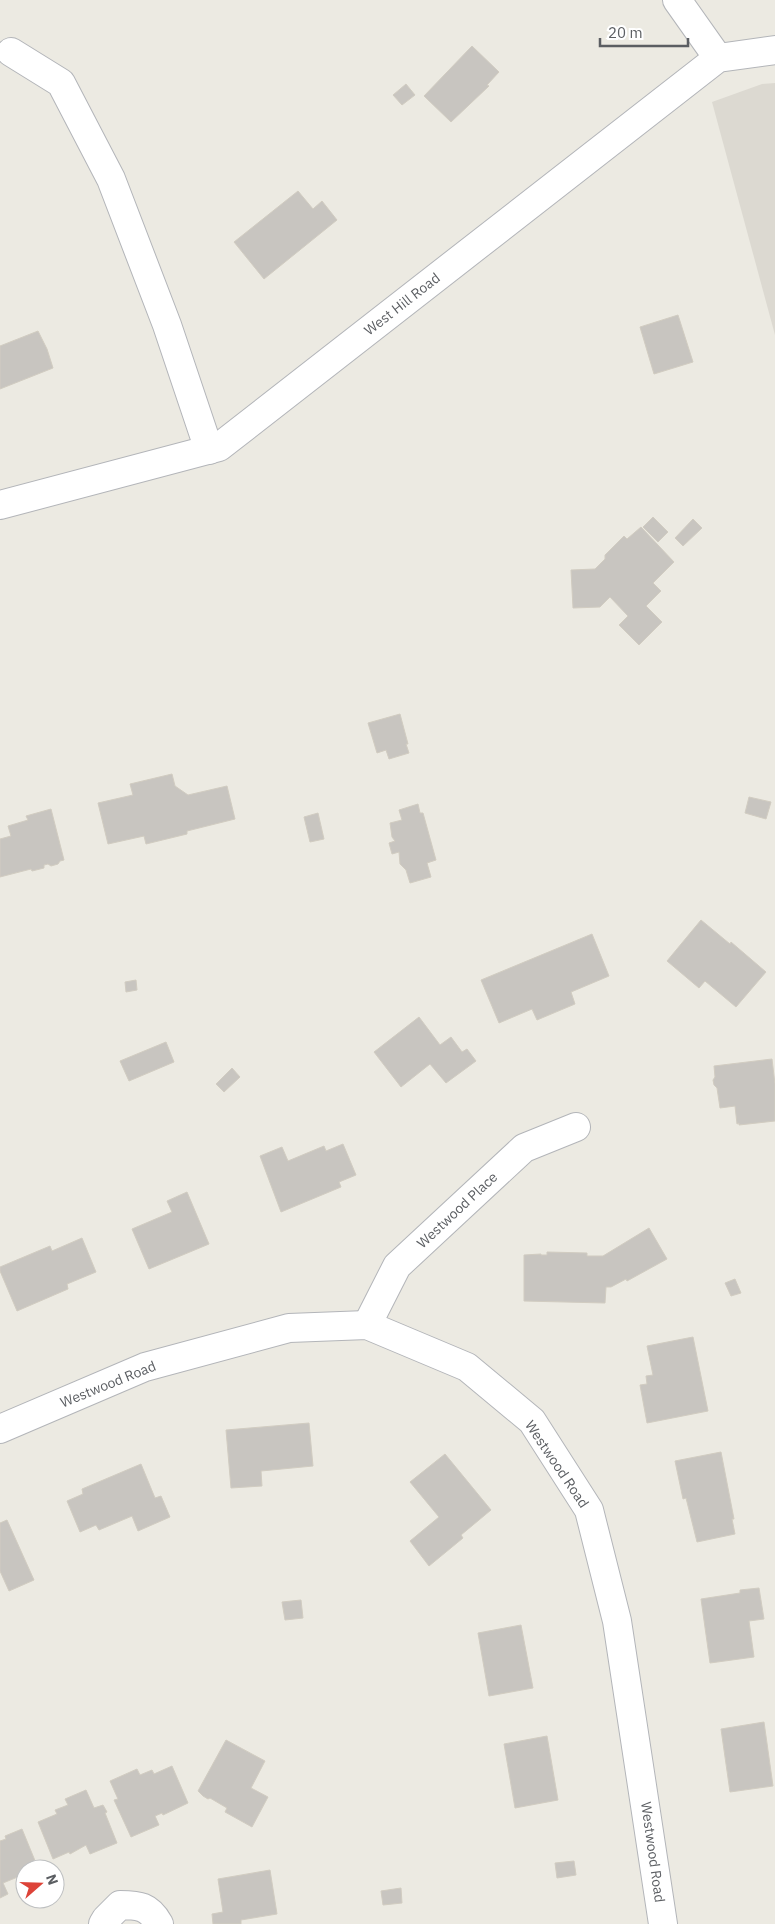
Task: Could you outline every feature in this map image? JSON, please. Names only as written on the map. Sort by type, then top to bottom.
[{"type":"street","points":[[677,0],[718,58]]},
{"type":"street","name":"West Hill Road","points":[[0,505],[219,447],[718,58],[775,50]]},
{"type":"street","points":[[10,52],[61,83],[111,179],[167,325],[209,450]]},
{"type":"street","name":"Westwood Place","points":[[367,1325],[397,1266],[524,1148],[576,1127]]},
{"type":"street","name":"Westwood Road","points":[[0,1429],[145,1367],[289,1328],[367,1325],[467,1367],[532,1421],[589,1510],[617,1621],[663,1924]]},
{"type":"street","points":[[103,1924],[120,1905],[140,1905],[154,1916],[159,1924]]},
{"type":"shaded area","points":[[775,83],[775,335],[712,102],[762,84]]},
{"type":"building","points":[[472,46],[499,72],[487,85],[489,86],[451,122],[424,96]]},
{"type":"building","points":[[406,84],[415,95],[402,105],[393,95]]},
{"type":"building","points":[[298,191],[313,209],[322,201],[337,220],[264,279],[234,242]]},
{"type":"building","points":[[678,315],[693,362],[654,374],[640,327]]},
{"type":"building","points":[[38,331],[47,349],[53,368],[0,389],[0,346]]},
{"type":"building","points":[[653,517],[668,532],[658,542],[643,527]]},
{"type":"building","points":[[693,519],[702,528],[683,546],[675,538]]},
{"type":"building","points":[[641,527],[674,562],[653,583],[661,591],[646,606],[662,622],[639,645],[619,625],[628,616],[610,597],[600,607],[573,608],[571,570],[595,569],[605,559],[605,555],[624,536],[627,539]]},
{"type":"building","points":[[400,714],[409,753],[389,759],[386,750],[377,753],[368,723]]},
{"type":"building","points":[[172,774],[175,786],[188,795],[227,786],[235,819],[146,844],[144,836],[108,844],[98,803],[133,795],[130,784]]},
{"type":"building","points":[[749,797],[771,802],[766,819],[745,813]]},
{"type":"building","points":[[418,804],[420,813],[423,813],[436,860],[427,863],[431,877],[410,883],[406,870],[400,864],[399,852],[392,854],[389,843],[395,841],[392,837],[390,823],[402,820],[399,810]]},
{"type":"building","points":[[51,809],[64,860],[51,866],[48,864],[44,865],[44,868],[32,871],[31,869],[0,877],[0,839],[11,836],[8,826],[28,820],[26,816]]},
{"type":"building","points":[[318,813],[324,839],[310,842],[304,817]]},
{"type":"building","points":[[701,920],[730,944],[731,942],[766,972],[736,1007],[705,981],[699,988],[667,961]]},
{"type":"building","points":[[592,934],[609,976],[571,992],[575,1004],[537,1020],[532,1009],[499,1023],[481,980]]},
{"type":"building","points":[[136,980],[137,990],[126,992],[125,982]]},
{"type":"building","points":[[419,1017],[440,1045],[451,1037],[462,1052],[467,1049],[476,1061],[446,1083],[430,1064],[401,1087],[374,1052]]},
{"type":"building","points":[[166,1042],[174,1062],[129,1081],[120,1061]]},
{"type":"building","points":[[772,1059],[775,1084],[775,1121],[737,1124],[735,1106],[720,1108],[717,1088],[713,1080],[715,1077],[714,1066]]},
{"type":"building","points":[[232,1068],[240,1077],[224,1092],[216,1084]]},
{"type":"building","points":[[343,1144],[356,1175],[339,1182],[341,1187],[281,1212],[260,1156],[282,1147],[288,1161],[324,1146],[326,1151]]},
{"type":"building","points":[[187,1192],[209,1244],[149,1269],[132,1229],[172,1212],[167,1201]]},
{"type":"building","points":[[649,1228],[667,1259],[627,1281],[626,1279],[611,1287],[606,1287],[605,1303],[524,1301],[524,1255],[547,1255],[547,1252],[587,1253],[587,1256],[603,1256]]},
{"type":"building","points":[[82,1238],[96,1272],[67,1284],[68,1289],[17,1311],[0,1267],[50,1246],[52,1251]]},
{"type":"building","points":[[735,1279],[741,1293],[731,1296],[725,1283]]},
{"type":"building","points":[[693,1337],[708,1411],[647,1423],[640,1385],[647,1384],[646,1376],[653,1375],[647,1346]]},
{"type":"building","points":[[309,1423],[313,1466],[261,1471],[262,1486],[231,1488],[226,1430]]},
{"type":"building","points":[[721,1452],[734,1519],[732,1519],[735,1534],[697,1542],[686,1498],[683,1499],[675,1461]]},
{"type":"building","points":[[445,1454],[491,1510],[461,1535],[463,1538],[429,1566],[410,1541],[439,1517],[410,1482]]},
{"type":"building","points":[[141,1464],[155,1498],[161,1496],[170,1517],[138,1531],[132,1516],[99,1530],[96,1525],[80,1532],[67,1501],[83,1494],[82,1489]]},
{"type":"building","points":[[7,1520],[34,1580],[9,1591],[0,1571],[0,1523]]},
{"type":"building","points":[[759,1588],[764,1619],[749,1621],[754,1657],[710,1663],[701,1599],[740,1593],[740,1590]]},
{"type":"building","points":[[301,1600],[303,1618],[285,1620],[282,1602]]},
{"type":"building","points":[[521,1625],[533,1688],[489,1696],[478,1633]]},
{"type":"building","points":[[764,1722],[773,1786],[730,1792],[721,1729]]},
{"type":"building","points":[[547,1736],[558,1800],[515,1808],[504,1744]]},
{"type":"building","points":[[226,1740],[265,1761],[251,1788],[268,1797],[252,1827],[225,1812],[227,1808],[210,1798],[208,1799],[198,1791]]},
{"type":"building","points":[[172,1766],[188,1803],[163,1815],[162,1813],[155,1816],[159,1825],[131,1837],[114,1800],[118,1799],[110,1781],[137,1769],[140,1775],[152,1770],[154,1774]]},
{"type":"building","points":[[86,1790],[94,1808],[103,1805],[117,1843],[90,1854],[86,1845],[70,1854],[69,1852],[53,1859],[38,1822],[57,1814],[55,1810],[68,1805],[65,1799]]},
{"type":"building","points":[[22,1829],[34,1859],[15,1859],[15,1878],[3,1883],[8,1894],[0,1898],[0,1841],[6,1839],[5,1836]]},
{"type":"building","points":[[574,1861],[576,1875],[557,1878],[555,1863]]},
{"type":"building","points":[[270,1870],[277,1914],[241,1920],[241,1924],[213,1924],[212,1914],[223,1912],[218,1879]]},
{"type":"building","points":[[401,1888],[402,1903],[383,1905],[381,1891]]}]
